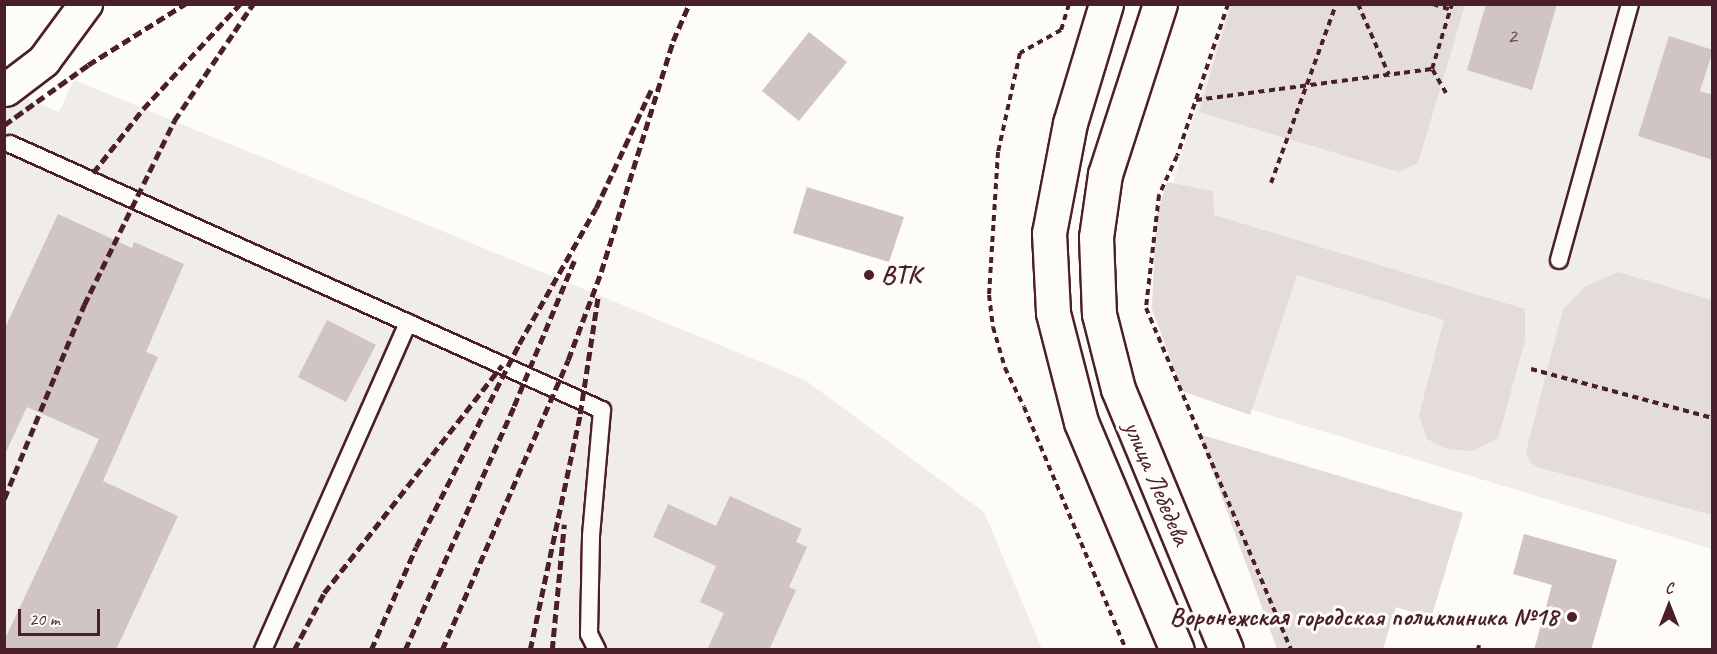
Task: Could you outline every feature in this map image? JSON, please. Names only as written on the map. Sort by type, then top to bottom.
[{"type":"highway","name":"улица Лебедева","points":[[1106,4],[1070,123],[1049,233],[1053,313],[1081,422],[1177,650]]},
{"type":"highway","name":"улица Лебедева","points":[[1160,4],[1105,174],[1096,237],[1099,314],[1118,389],[1226,650]]},
{"type":"street","points":[[5,90],[44,61],[86,4]]},
{"type":"lane","points":[[1559,260],[1630,4]]},
{"type":"lane","points":[[10,144],[603,410],[591,537],[589,634],[597,650]]},
{"type":"lane","points":[[263,650],[408,323]]},
{"type":"path","points":[[1069,4],[1061,30],[1020,53],[998,152],[989,295],[993,327],[1005,368],[1024,407],[1126,650]]},
{"type":"path","points":[[1228,4],[1177,156],[1159,195],[1146,308],[1291,650]]},
{"type":"path","points":[[1271,183],[1309,86],[1336,4]]},
{"type":"path","points":[[1358,4],[1389,75]]},
{"type":"path","points":[[1433,4],[1450,10]]},
{"type":"path","points":[[1446,93],[1432,69],[1452,4]]},
{"type":"path","points":[[1196,100],[1432,69]]},
{"type":"path","points":[[1531,369],[1713,418]]},
{"type":"shaded area","points":[[1229,5],[1712,5],[1712,549],[1183,389],[1151,308],[1163,214]]},
{"type":"shaded area","points":[[1231,5],[1465,5],[1418,163],[1399,172],[1199,112]]},
{"type":"shaded area","points":[[74,80],[805,380],[984,512],[1042,649],[5,649],[4,89],[59,112]]},
{"type":"shaded area","points":[[1167,182],[1213,191],[1214,215],[1525,309],[1525,341],[1498,438],[1472,451],[1447,449],[1427,439],[1419,415],[1444,320],[1297,275],[1250,415],[1182,391],[1152,308],[1156,216]]},
{"type":"shaded area","points":[[1618,272],[1712,300],[1712,515],[1537,467],[1529,461],[1526,452],[1563,309],[1586,286]]},
{"type":"shaded area","points":[[1199,434],[1463,513],[1431,618],[1396,607],[1383,649],[1277,649]]},
{"type":"building","points":[[1486,4],[1557,4],[1532,90],[1467,70]]},
{"type":"building","points":[[809,32],[847,62],[799,121],[762,91]]},
{"type":"building","points":[[1669,36],[1713,50],[1700,91],[1713,95],[1713,160],[1638,136]]},
{"type":"building","points":[[807,187],[904,217],[889,262],[793,233]]},
{"type":"building","points":[[58,214],[132,248],[134,242],[184,264],[146,352],[158,357],[103,481],[178,516],[116,650],[4,650],[4,641],[99,439],[27,407],[4,456],[4,330]]},
{"type":"building","points":[[327,320],[376,345],[346,402],[298,377]]},
{"type":"building","points":[[730,496],[802,529],[796,542],[807,547],[789,587],[796,590],[769,650],[707,650],[724,613],[700,602],[716,566],[653,537],[668,504],[716,526]]},
{"type":"building","name":"Воронежская городская поликлиника №18","points":[[1524,534],[1617,560],[1591,650],[1534,650],[1552,585],[1513,574]]},
{"type":"railway","points":[[4,125],[88,65],[185,4]]},
{"type":"railway","points":[[93,173],[143,109],[240,4]]},
{"type":"railway","points":[[4,499],[84,305],[174,121],[253,4]]},
{"type":"railway","points":[[442,650],[568,360],[601,272],[673,41],[689,4]]},
{"type":"railway","points":[[371,650],[416,547],[519,344],[596,208],[651,90]]},
{"type":"railway","points":[[405,650],[514,406],[574,261]]},
{"type":"railway","points":[[530,650],[580,414],[598,296]]},
{"type":"railway","points":[[294,650],[324,593],[502,365]]},
{"type":"railway","points":[[552,650],[564,525]]},
{"type":"place","name":"ВТК","points":[[869,275]]},
{"type":"place","name":"Воронежская городская поликлиника №18","points":[[1572,617]]}]
